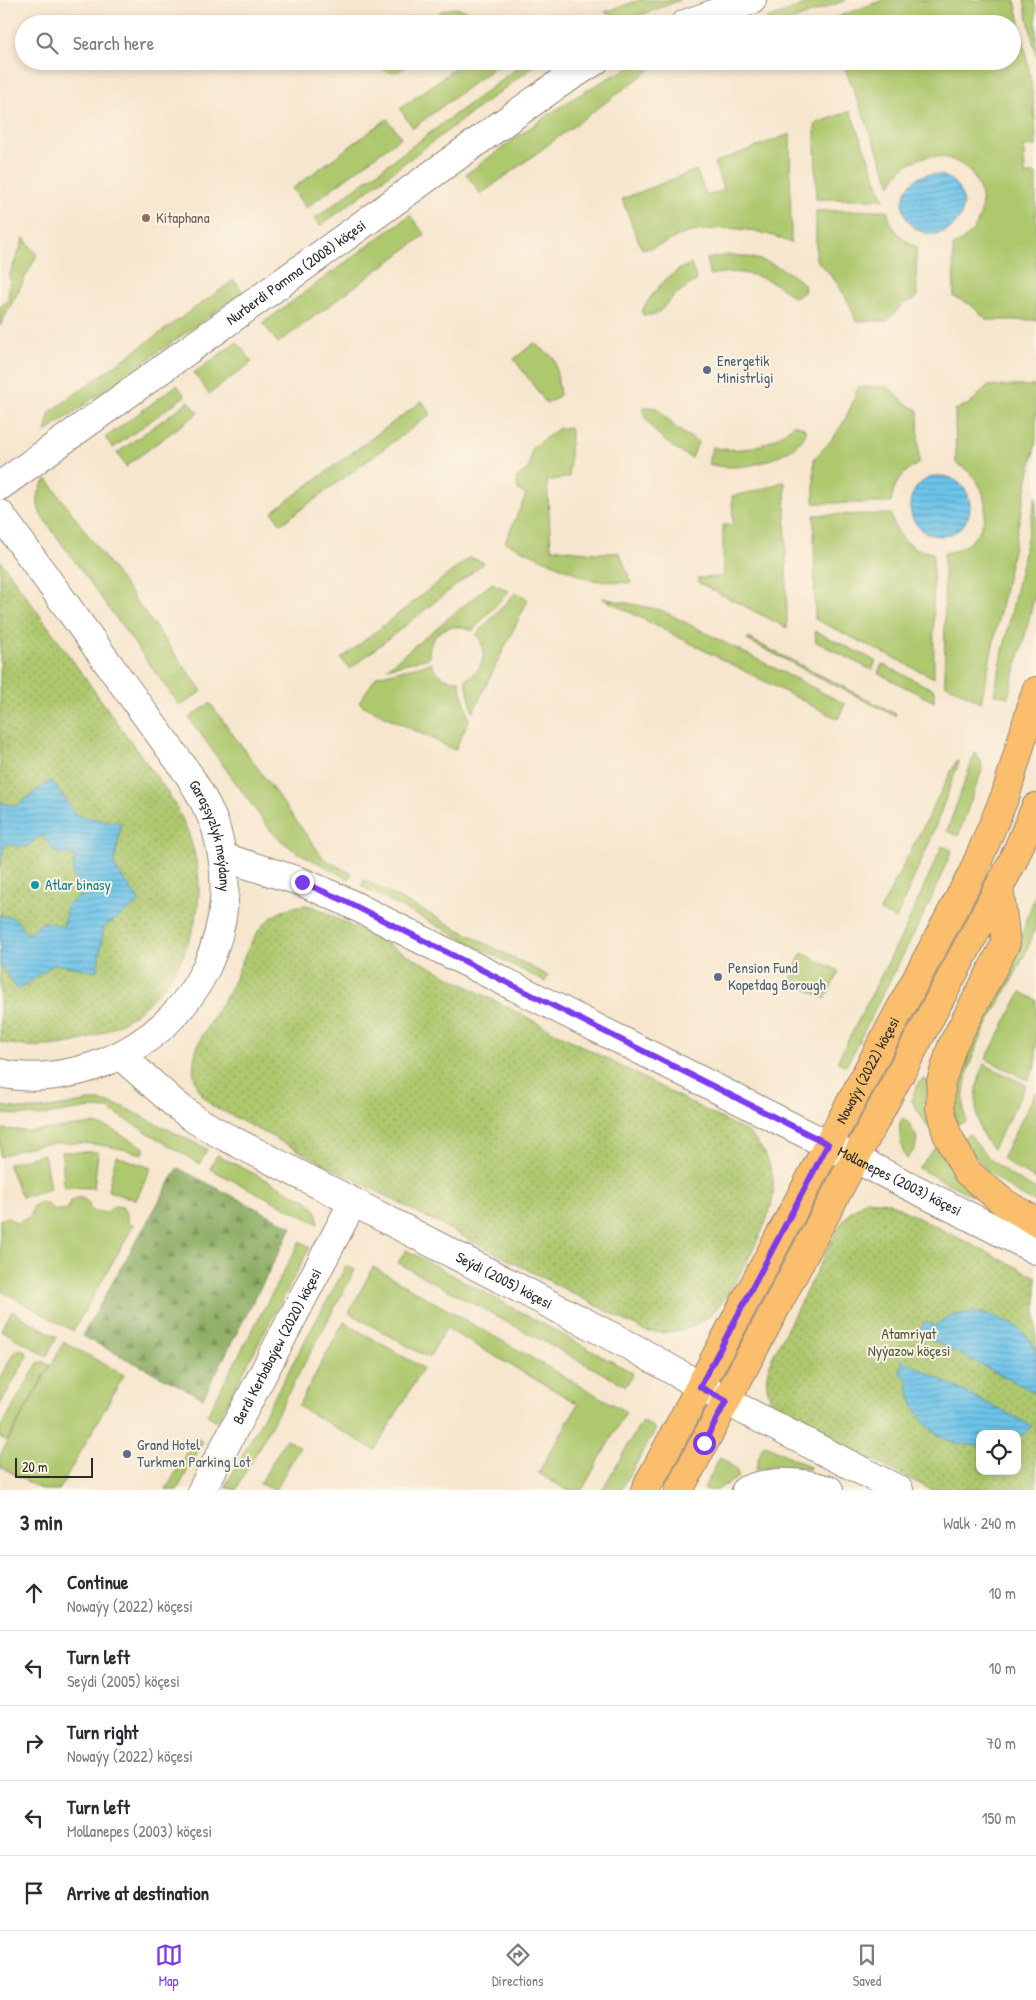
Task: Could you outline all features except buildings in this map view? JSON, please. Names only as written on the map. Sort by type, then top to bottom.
[{"type":"main road","name":"Nowaýy (2022) köçesi","points":[[644,1490],[973,872],[1006,794],[1036,691]]},
{"type":"main road","name":"Nowaýy (2022) köçesi","points":[[679,1490],[1012,863],[1036,806]]},
{"type":"main road","points":[[999,886],[1006,942],[952,1046],[941,1082],[940,1108],[947,1134],[967,1172],[1002,1202],[1036,1222]]},
{"type":"street","points":[[710,15],[752,0]]},
{"type":"street","name":"Nurberdi Pomma (2008) köçesi","points":[[0,486],[506,121],[580,70]]},
{"type":"street","name":"Garaşsyzlyk meýdany","points":[[0,514],[189,774],[204,800],[216,828],[225,886],[223,916],[216,945],[204,973],[188,999],[169,1021],[146,1040],[120,1056],[93,1067],[64,1074],[34,1076],[0,1073]]},
{"type":"street","points":[[1006,794],[1036,806]]},
{"type":"street","name":"Mollanepes (2003) köçesi","points":[[222,857],[302,882],[345,901],[1036,1250]]},
{"type":"street","name":"Seýdi (2005) köçesi","points":[[120,1056],[196,1120],[222,1135],[354,1202],[659,1362],[726,1401],[899,1490]]},
{"type":"street","name":"Berdi Kerbabaýew (2020) köçesi","points":[[202,1490],[354,1202]]},
{"type":"street","points":[[746,1490],[759,1485],[793,1482],[829,1490]]},
{"type":"green space","points":[[640,0],[680,0],[638,15],[612,15],[605,12]]},
{"type":"green space","points":[[818,0],[846,0],[806,15],[778,15]]},
{"type":"green space","points":[[883,0],[1015,0],[1018,15],[843,15]]},
{"type":"green space","points":[[1024,0],[1034,0],[1036,9],[1036,57]]},
{"type":"green space","points":[[453,8],[465,10],[469,15],[436,15],[442,11]]},
{"type":"green space","points":[[1021,31],[1029,72],[1036,128],[1036,146],[1024,147],[1025,174],[1036,174],[1036,320],[987,320],[970,304],[954,297],[953,246],[971,232],[980,218],[981,212],[980,193],[974,177],[962,165],[948,158],[932,156],[916,160],[902,169],[891,185],[846,70],[1021,70]]},
{"type":"green space","points":[[384,70],[400,70],[393,72]]},
{"type":"green space","points":[[453,70],[491,70],[413,128],[400,109]]},
{"type":"green space","points":[[515,70],[529,70],[320,226],[314,219]]},
{"type":"green space","points":[[650,70],[481,194],[466,174],[554,111],[599,83],[623,71]]},
{"type":"green space","points":[[850,111],[884,199],[816,199],[815,124]]},
{"type":"green space","points":[[387,119],[401,137],[306,208],[292,189]]},
{"type":"green space","points":[[790,134],[791,243],[765,233],[723,228],[681,235],[651,248],[641,248],[622,199],[696,170],[707,196],[724,190],[714,163]]},
{"type":"green space","points":[[887,210],[888,216],[897,232],[916,247],[917,298],[903,304],[887,321],[856,321],[840,288],[816,260],[816,211]]},
{"type":"green space","points":[[410,215],[425,235],[278,343],[263,323]]},
{"type":"green space","points":[[24,238],[37,255],[0,326],[0,307],[8,301],[10,274]]},
{"type":"green space","points":[[728,255],[749,257],[778,267],[804,284],[805,291],[797,297],[793,297],[765,279],[744,273],[710,275],[706,259]]},
{"type":"green space","points":[[691,264],[697,280],[676,294],[656,315],[643,315],[642,311],[646,304],[662,283],[683,267]]},
{"type":"green space","points":[[234,280],[243,292],[46,432],[50,412]]},
{"type":"green space","points":[[237,342],[252,362],[209,394],[194,373]]},
{"type":"green space","points":[[534,343],[554,358],[555,362],[560,395],[547,404],[514,359]]},
{"type":"green space","points":[[177,385],[185,396],[113,448],[105,438]]},
{"type":"green space","points":[[987,386],[1036,386],[1036,441],[981,702],[945,684],[944,553],[961,548],[973,539],[981,527],[985,514],[984,499],[979,485],[970,473],[956,463],[955,410],[971,403]]},
{"type":"green space","points":[[858,387],[888,387],[905,403],[918,410],[919,463],[899,479],[891,503],[814,503],[814,458],[829,443],[841,426],[851,407]]},
{"type":"green space","points":[[189,401],[198,413],[126,466],[127,468],[117,453]]},
{"type":"green space","points":[[422,401],[431,414],[281,524],[272,512]]},
{"type":"green space","points":[[643,408],[657,408],[677,429],[698,442],[692,458],[678,450],[654,430],[644,415]]},
{"type":"green space","points":[[794,424],[804,428],[805,435],[798,444],[781,455],[761,463],[740,467],[708,464],[712,447],[745,449],[756,446],[776,438]]},
{"type":"green space","points":[[569,427],[571,432],[569,477],[547,481],[551,548],[594,553],[620,553],[631,583],[590,580],[505,542],[526,495],[518,490],[516,478],[529,468],[532,448],[558,429]]},
{"type":"green space","points":[[47,479],[202,691],[180,706],[41,515],[38,496],[41,487]]},
{"type":"green space","points":[[785,481],[787,628],[699,583],[698,578],[723,577],[723,525],[733,525],[732,496],[756,491]]},
{"type":"green space","points":[[1036,496],[1036,589],[1008,697],[994,694]]},
{"type":"green space","points":[[891,514],[896,529],[905,541],[925,552],[933,553],[934,678],[815,619],[814,515]]},
{"type":"green space","points":[[470,557],[484,563],[350,669],[341,659]]},
{"type":"green space","points":[[0,560],[168,793],[190,837],[198,872],[199,901],[196,917],[186,948],[173,974],[155,996],[134,1015],[110,1029],[84,1039],[57,1045],[29,1046],[0,1042]]},
{"type":"green space","points":[[492,583],[509,591],[472,631],[456,627],[448,628],[436,635],[429,649],[429,658],[387,668]]},
{"type":"green space","points":[[515,593],[528,600],[473,712],[465,679],[476,671],[482,660],[483,647],[476,635]]},
{"type":"green space","points":[[602,598],[661,610],[845,704],[838,719]]},
{"type":"green space","points":[[815,631],[876,661],[872,670],[816,642]]},
{"type":"green space","points":[[748,638],[896,714],[895,716],[747,640]]},
{"type":"green space","points":[[431,663],[442,676],[459,680],[469,720],[455,750],[359,702],[377,676]]},
{"type":"green space","points":[[882,664],[934,690],[934,702],[878,673]]},
{"type":"green space","points":[[210,703],[324,859],[352,874],[349,879],[295,851],[278,838],[267,826],[189,718]]},
{"type":"green space","points":[[975,753],[981,761],[982,770],[958,836],[947,831]]},
{"type":"green space","points":[[957,760],[959,762],[930,841],[896,919],[880,911]]},
{"type":"green space","points":[[942,846],[952,850],[929,904],[846,1066],[837,1062],[907,925]]},
{"type":"green space","points":[[364,880],[548,976],[545,982],[361,886]]},
{"type":"green space","points":[[1036,892],[1035,927],[1015,974],[976,1048],[968,1073],[964,1098],[966,1122],[956,1124],[953,1111],[954,1082],[963,1054],[1018,946]]},
{"type":"green space","points":[[304,905],[315,907],[749,1133],[762,1149],[770,1165],[773,1195],[770,1211],[757,1242],[739,1275],[720,1304],[710,1315],[697,1324],[683,1330],[665,1333],[645,1331],[211,1105],[199,1090],[194,1075],[194,1060],[198,1046],[230,989],[255,935],[274,916],[287,909]]},
{"type":"green space","points":[[802,953],[839,971],[825,999],[791,981],[793,976],[791,974]]},
{"type":"green space","points":[[1021,992],[1036,1000],[1036,1065],[1028,1080],[986,1059]]},
{"type":"green space","points":[[984,1064],[1026,1085],[993,1149],[981,1130],[976,1108],[980,1074]]},
{"type":"green space","points":[[924,1079],[928,1081],[932,1128],[929,1128],[911,1100],[919,1082]]},
{"type":"green space","points":[[1036,1092],[1036,1179],[1002,1158]]},
{"type":"green space","points":[[100,1101],[121,1106],[207,1149],[200,1164],[108,1109],[90,1108],[40,1116],[1,1114],[3,1106],[35,1109]]},
{"type":"green space","points":[[903,1118],[908,1122],[917,1138],[915,1149],[907,1159],[901,1146],[900,1136],[900,1122]]},
{"type":"green space","points":[[94,1124],[109,1128],[144,1147],[144,1152],[142,1154],[89,1144],[53,1143],[17,1150],[0,1157],[0,1129],[31,1131]]},
{"type":"green space","points":[[970,1134],[976,1144],[991,1160],[1036,1190],[1036,1203],[1003,1183],[986,1168],[962,1138]]},
{"type":"green space","points":[[937,1146],[951,1169],[977,1198],[918,1168]]},
{"type":"green space","points":[[62,1152],[98,1152],[94,1188],[64,1187]]},
{"type":"green space","points":[[44,1154],[50,1189],[22,1197],[8,1164]]},
{"type":"green space","points":[[217,1155],[308,1201],[316,1211],[319,1224],[210,1169]]},
{"type":"green space","points":[[116,1156],[151,1168],[136,1200],[108,1191]]},
{"type":"green space","points":[[178,1168],[292,1227],[203,1398],[82,1336]]},
{"type":"green space","points":[[77,1198],[82,1198],[89,1203],[90,1210],[106,1213],[114,1206],[122,1207],[127,1214],[127,1221],[134,1225],[73,1331],[0,1290],[0,1220],[7,1217],[17,1223],[31,1216],[33,1206],[41,1202],[49,1205],[53,1211],[68,1209],[70,1202]]},
{"type":"green space","name":"Atamriyat Nyýazow köçesi","points":[[867,1200],[887,1202],[1036,1277],[1036,1490],[932,1490],[780,1413],[767,1388],[767,1375],[771,1360],[839,1227],[850,1212]]},
{"type":"green space","points":[[300,1241],[310,1247],[217,1421],[207,1415]]},
{"type":"green space","points":[[406,1250],[633,1373],[626,1386],[398,1263]]},
{"type":"green space","points":[[346,1266],[355,1270],[236,1490],[225,1487]]},
{"type":"green space","points":[[373,1267],[626,1412],[582,1490],[567,1490],[538,1473],[578,1404],[446,1328],[429,1358],[349,1313]]},
{"type":"green space","points":[[12,1311],[57,1337],[47,1356],[1,1330]]},
{"type":"green space","points":[[344,1322],[423,1368],[375,1450],[298,1406]]},
{"type":"green space","points":[[64,1342],[124,1375],[59,1490],[42,1490],[0,1466],[0,1455]]},
{"type":"green space","points":[[21,1349],[26,1352],[27,1357],[0,1405],[0,1377],[15,1351]]},
{"type":"green space","points":[[43,1362],[50,1365],[7,1441],[0,1437],[0,1429],[38,1363]]},
{"type":"green space","points":[[642,1421],[656,1429],[621,1490],[602,1490]]},
{"type":"green space","points":[[195,1437],[203,1442],[177,1490],[166,1490]]},
{"type":"green space","points":[[286,1439],[300,1447],[275,1490],[260,1484]]},
{"type":"green space","points":[[764,1444],[810,1467],[810,1469],[774,1466],[756,1470]]},
{"type":"green space","points":[[720,1457],[735,1468],[739,1477],[716,1490],[703,1490]]},
{"type":"water","points":[[933,174],[950,179],[958,187],[963,204],[958,221],[950,229],[933,234],[916,229],[908,221],[903,204],[908,187],[916,179]]},
{"type":"water","points":[[940,476],[957,481],[965,489],[970,506],[965,523],[957,531],[940,536],[923,531],[915,523],[910,506],[915,489],[923,481]]},
{"type":"water","points":[[51,780],[77,816],[121,823],[114,866],[140,902],[104,927],[97,971],[54,964],[18,990],[0,965],[0,915],[14,918],[27,934],[44,922],[64,926],[67,905],[84,893],[72,876],[75,856],[55,852],[42,835],[26,847],[5,844],[0,866],[0,803],[16,806]]},
{"type":"water","points":[[972,1312],[1001,1319],[1020,1329],[1027,1336],[1036,1354],[1036,1393],[916,1332],[926,1322],[934,1326],[950,1316]]},
{"type":"water","points":[[902,1360],[1032,1426],[1022,1436],[1021,1430],[976,1430],[976,1445],[952,1442],[929,1428],[920,1417],[909,1392],[907,1378],[900,1374]]},
{"type":"place","name":"Kitaphana","points":[[146,218]]},
{"type":"place","name":"Energetik Ministrligi","points":[[707,370]]},
{"type":"place","name":"Atlar binasy","points":[[35,885]]},
{"type":"place","name":"Pension Fund Kopetdag Borough","points":[[718,977]]},
{"type":"place","name":"Grand Hotel Turkmen Parking Lot","points":[[127,1454]]},
{"type":"route","points":[[302,882],[345,901],[828,1144],[700,1387],[726,1401],[704,1443]]}]
